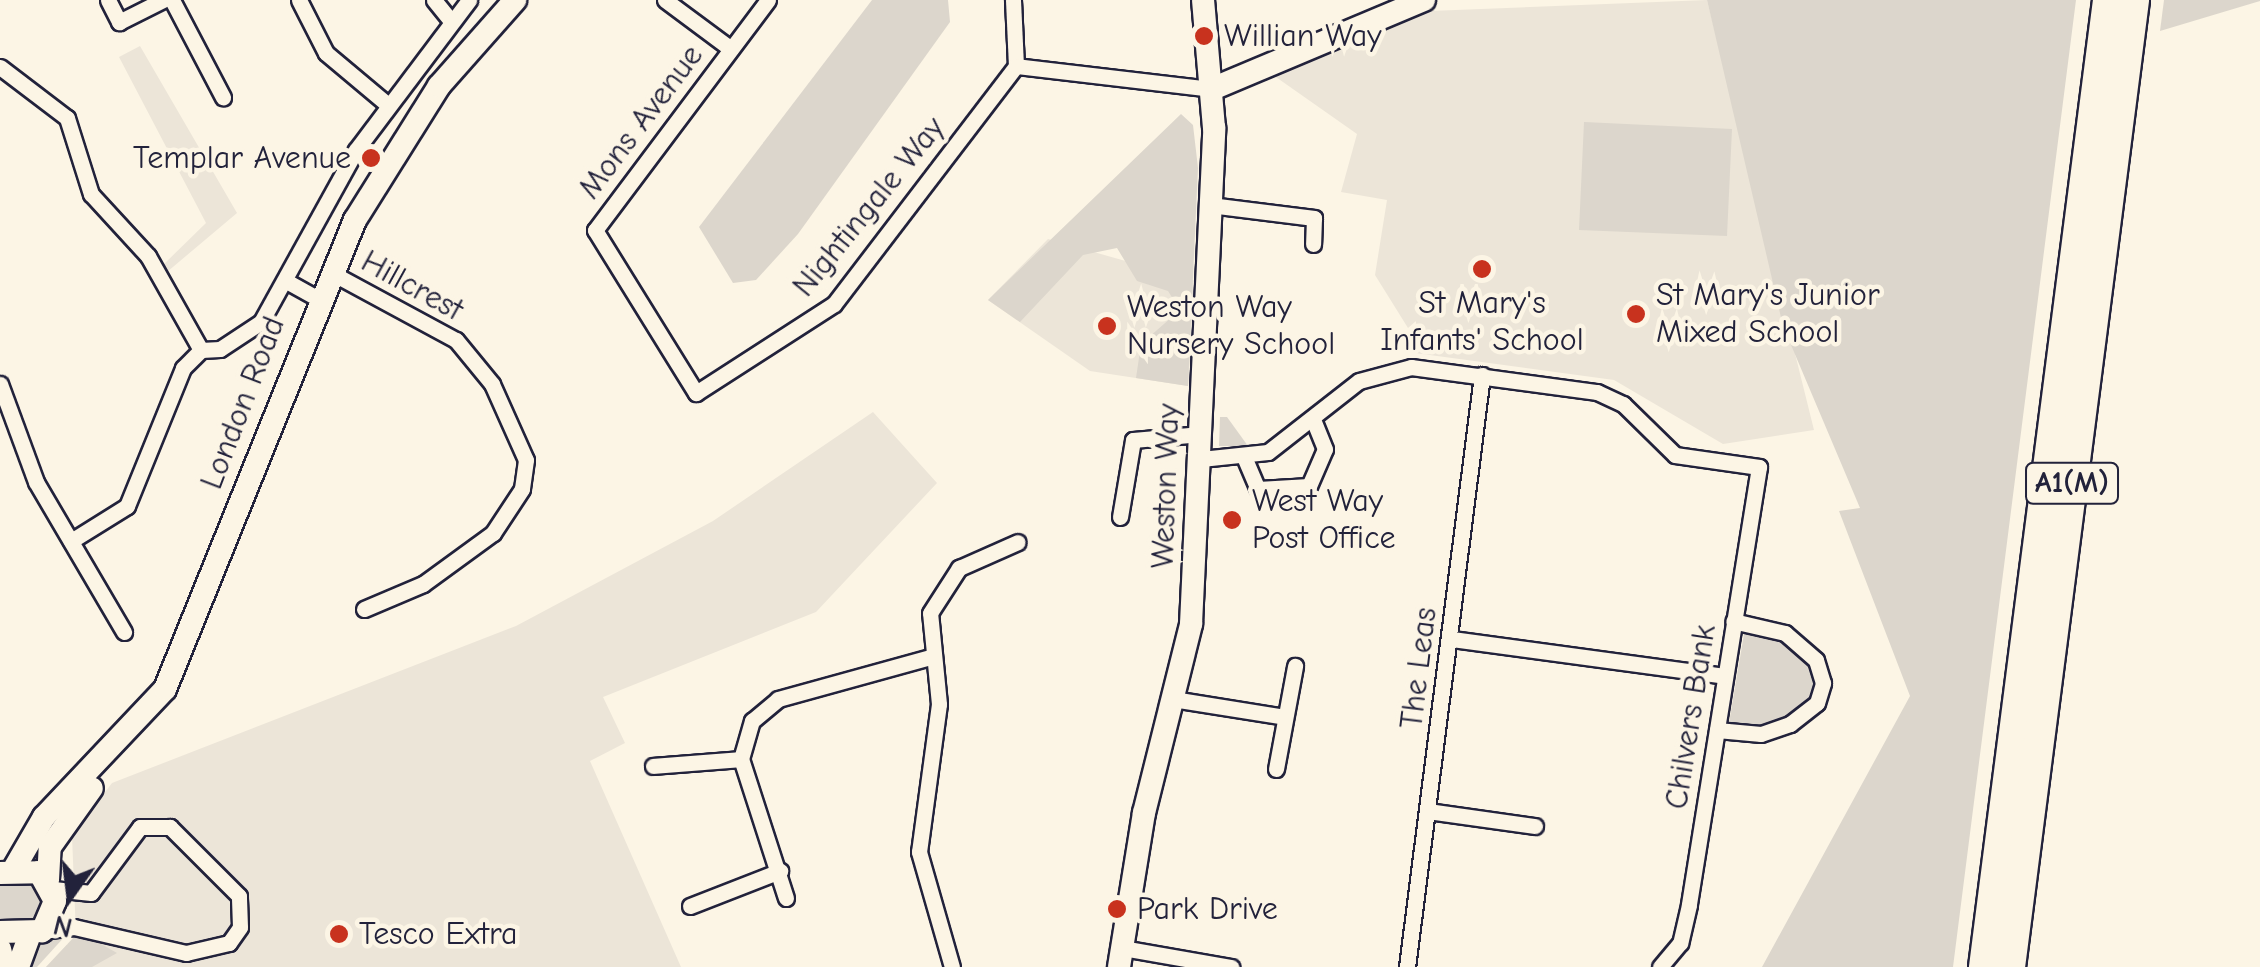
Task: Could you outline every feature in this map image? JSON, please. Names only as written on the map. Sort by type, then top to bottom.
[{"type":"highway","name":"A1(M)","points":[[1984,967],[2108,0]]},
{"type":"highway","name":"A1(M)","points":[[2010,967],[2134,0]]},
{"type":"main road","name":"Weston Way","points":[[1120,958],[1144,813],[1179,700],[1201,459],[1212,89],[1204,0]]},
{"type":"main road","points":[[1212,89],[1424,0]]},
{"type":"main road","name":"London Road","points":[[18,967],[36,934],[54,912],[50,847],[188,648],[318,299],[374,183],[452,69],[506,2]]},
{"type":"main road","name":"London Road","points":[[8,870],[44,818],[106,763]]},
{"type":"main road","points":[[8,870],[50,885]]},
{"type":"main road","points":[[0,932],[36,934]]},
{"type":"main road","points":[[0,949],[4,967]]},
{"type":"street","points":[[108,0],[119,22],[163,0]]},
{"type":"street","points":[[172,0],[223,97]]},
{"type":"street","points":[[299,0],[326,52],[388,105]]},
{"type":"street","points":[[434,0],[452,22]]},
{"type":"street","name":"London Road","points":[[200,350],[220,349],[261,322],[288,282],[339,176],[469,0]]},
{"type":"street","points":[[665,0],[731,49]]},
{"type":"street","name":"Mons Avenue","points":[[696,393],[595,230],[768,0]]},
{"type":"street","points":[[1013,0],[1016,66],[1212,89]]},
{"type":"street","points":[[428,52],[452,69]]},
{"type":"street","name":"Nightingale Way","points":[[696,393],[834,304],[1016,66]]},
{"type":"street","points":[[0,68],[68,118],[91,194],[148,256],[200,350],[172,387],[134,497],[114,520],[71,541]]},
{"type":"street","points":[[1210,205],[1314,218],[1313,244]]},
{"type":"street","name":"Hillcrest","points":[[330,272],[456,340],[492,384],[526,460],[522,489],[493,534],[423,584],[364,609]]},
{"type":"street","points":[[288,282],[318,299]]},
{"type":"street","points":[[1201,459],[1245,460],[1313,420],[1380,370],[1482,375]]},
{"type":"street","name":"Chilvers Bank","points":[[1482,375],[1596,392],[1624,404],[1675,455],[1759,467],[1686,921],[1660,967]]},
{"type":"street","name":"The Leas","points":[[1407,967],[1452,639],[1482,375]]},
{"type":"street","points":[[0,384],[14,436],[124,632]]},
{"type":"street","points":[[1245,460],[1258,489],[1309,486],[1325,449],[1313,420]]},
{"type":"street","points":[[1120,517],[1133,440],[1202,434]]},
{"type":"street","points":[[952,967],[920,852],[938,704],[930,657],[930,613],[944,581],[1018,542]]},
{"type":"street","points":[[1717,730],[1761,734],[1790,724],[1817,703],[1823,683],[1816,660],[1784,633],[1733,621]]},
{"type":"street","points":[[1452,639],[1724,676]]},
{"type":"street","points":[[786,898],[741,759],[752,720],[778,698],[930,657]]},
{"type":"street","points":[[1276,770],[1294,666]]},
{"type":"street","points":[[1179,700],[1285,717]]},
{"type":"street","points":[[654,766],[741,759]]},
{"type":"street","points":[[1428,811],[1535,826]]},
{"type":"street","points":[[36,934],[74,927],[186,954],[229,943],[240,927],[239,896],[170,826],[140,826],[91,893],[50,885]]},
{"type":"street","points":[[690,906],[780,871]]},
{"type":"street","points":[[1120,958],[1231,967]]},
{"type":"shaded area","points":[[872,0],[948,0],[950,22],[798,234],[756,280],[733,283],[699,227]]},
{"type":"shaded area","points":[[1707,0],[1814,430],[1723,444],[1614,380],[1415,353],[1416,321],[1408,328],[1375,275],[1387,200],[1341,192],[1357,134],[1273,75],[1430,11]]},
{"type":"shaded area","points":[[1707,0],[2076,0],[1953,967],[1762,967],[1910,696],[1839,511],[1860,508],[1783,326]]},
{"type":"shaded area","points":[[2164,0],[2260,0],[2260,1],[2160,31]]},
{"type":"shaded area","points":[[140,46],[237,213],[167,272],[163,265],[206,223],[119,57]]},
{"type":"shaded area","points":[[1181,114],[1193,125],[1198,168],[1188,386],[1136,378],[1141,344],[1180,310],[1168,291],[1137,281],[1117,248],[1083,255],[1020,322],[988,300]]},
{"type":"shaded area","points":[[1584,122],[1732,129],[1727,236],[1579,230]]},
{"type":"shaded area","name":"Weston Way Nursery School","points":[[1048,239],[1196,281],[1188,386],[1090,371],[988,300]]},
{"type":"shaded area","points":[[873,412],[937,483],[816,612],[603,697],[625,743],[590,761],[681,967],[46,967],[76,935],[72,836],[112,783],[516,626],[713,521]]},
{"type":"shaded area","points":[[1220,417],[1227,417],[1248,446],[1219,446]]},
{"type":"shaded area","points":[[1745,628],[1770,630],[1814,662],[1816,690],[1804,711],[1765,730],[1729,723]]},
{"type":"shaded area","points":[[34,882],[44,905],[38,920],[0,923],[0,883]]},
{"type":"shaded area","points":[[67,934],[37,967],[24,967],[37,943]]},
{"type":"shaded area","points":[[76,935],[87,936],[117,953],[92,967],[46,967]]},
{"type":"place","name":"Willian Way","points":[[1204,36]]},
{"type":"place","name":"Templar Avenue","points":[[371,158]]},
{"type":"place","name":"St Mary's Infants' School","points":[[1482,269]]},
{"type":"place","name":"St Mary's Junior Mixed School","points":[[1636,314]]},
{"type":"place","name":"Weston Way Nursery School","points":[[1107,326]]},
{"type":"place","name":"West Way Post Office","points":[[1232,520]]},
{"type":"place","name":"Park Drive","points":[[1117,909]]},
{"type":"place","name":"Tesco Extra","points":[[339,934]]}]
